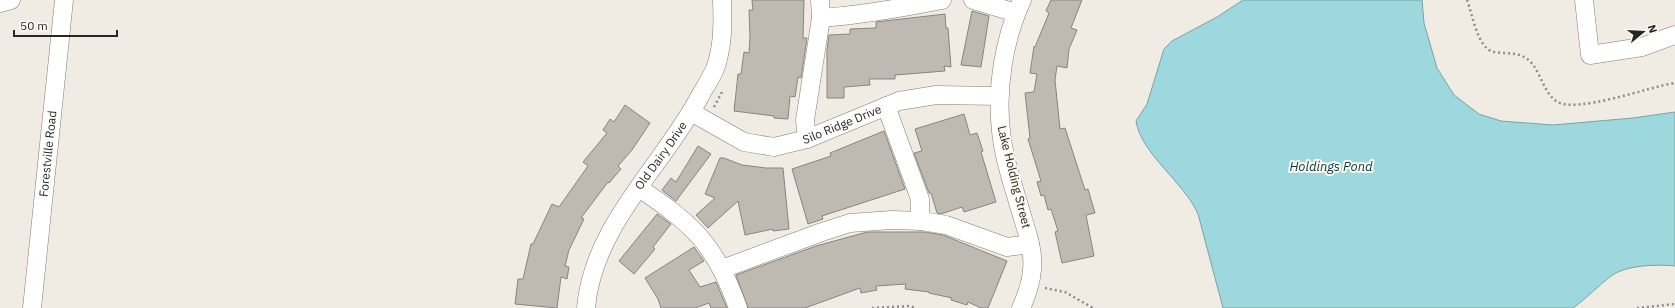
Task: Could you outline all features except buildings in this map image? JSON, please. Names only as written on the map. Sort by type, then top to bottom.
[{"type":"street","points":[[0,3],[11,0]]},
{"type":"street","name":"Forestville Road","points":[[32,308],[64,0]]},
{"type":"street","name":"Old Dairy Drive","points":[[586,308],[587,293],[599,253],[625,207],[692,112],[715,69],[724,29],[722,0]]},
{"type":"street","points":[[807,139],[805,120],[820,9],[850,16],[894,10],[942,0]]},
{"type":"street","points":[[974,0],[1019,6]]},
{"type":"street","points":[[1584,0],[1590,56],[1642,47],[1675,35]]},
{"type":"street","name":"Lake Holding Street","points":[[1019,6],[1006,46],[999,96],[1001,132],[1030,244],[1032,270],[1021,308]]},
{"type":"street","name":"Silo Ridge Drive","points":[[692,112],[744,142],[774,148],[807,139],[899,102],[936,95],[999,96]]},
{"type":"street","points":[[886,106],[920,199],[920,221]]},
{"type":"street","points":[[639,188],[687,222],[705,241],[717,259],[730,285],[738,308]]},
{"type":"street","points":[[722,269],[822,232],[850,224],[892,220],[920,221],[946,225],[1007,247],[1030,244]]},
{"type":"path","points":[[1467,0],[1478,35],[1485,48],[1492,52],[1524,57],[1532,64],[1548,92],[1556,102],[1569,106],[1590,103],[1675,83]]},
{"type":"path","points":[[1044,287],[1065,292],[1094,308]]},
{"type":"path","points":[[1637,308],[1675,304]]},
{"type":"path","points":[[872,308],[909,306],[916,308]]},
{"type":"water","name":"Holdings Pond","points":[[1243,0],[1422,0],[1424,23],[1437,68],[1454,95],[1479,114],[1501,121],[1553,125],[1633,118],[1675,112],[1675,266],[1642,266],[1617,272],[1573,308],[1223,308],[1198,214],[1192,202],[1146,145],[1136,121],[1147,104],[1164,49],[1172,41],[1217,17]]}]
